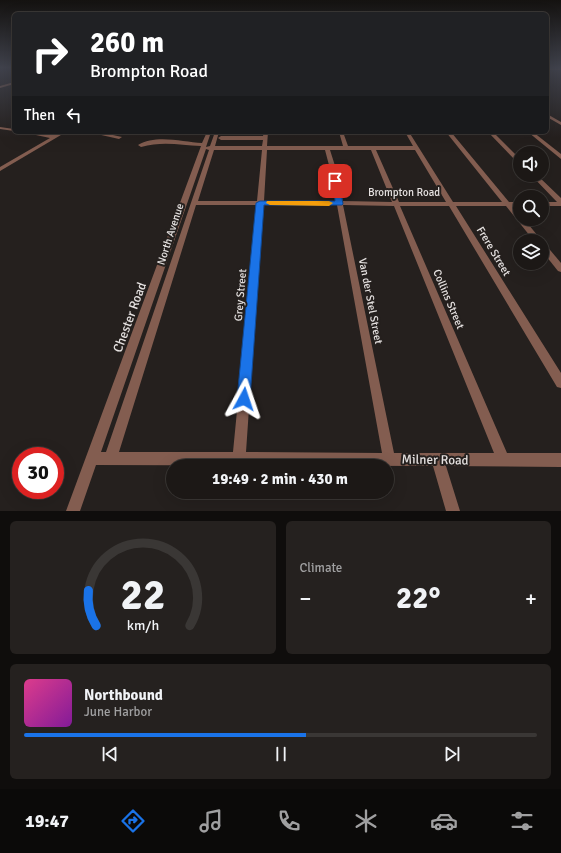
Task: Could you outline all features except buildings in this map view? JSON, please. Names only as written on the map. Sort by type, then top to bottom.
[{"type":"street","points":[[549,116],[561,124]]},
{"type":"street","points":[[0,128],[12,130]]},
{"type":"street","points":[[40,134],[55,136]]},
{"type":"street","points":[[0,169],[60,134]]},
{"type":"street","points":[[104,134],[119,136]]},
{"type":"street","name":"Chester Road","points":[[73,511],[207,147],[209,134]]},
{"type":"street","points":[[342,134],[346,148]]},
{"type":"street","name":"Frere Street","points":[[408,134],[561,383]]},
{"type":"street","points":[[450,134],[513,211]]},
{"type":"street","points":[[492,134],[513,155]]},
{"type":"street","points":[[532,134],[561,157]]},
{"type":"street","points":[[219,135],[266,135]]},
{"type":"street","name":"North Avenue","points":[[110,458],[193,202],[207,147],[219,135]]},
{"type":"street","name":"Grey Street","points":[[238,459],[266,135]]},
{"type":"street","points":[[141,145],[155,141],[174,141],[207,147],[417,148]]},
{"type":"street","name":"Van der Stel Street","points":[[327,148],[390,458]]},
{"type":"street","name":"Collins Street","points":[[373,148],[502,460]]},
{"type":"street","points":[[541,182],[561,203]]},
{"type":"street","name":"Brompton Road","points":[[193,202],[513,204]]},
{"type":"street","points":[[549,204],[561,203]]},
{"type":"street","points":[[526,226],[532,234]]},
{"type":"street","points":[[549,254],[561,269]]},
{"type":"street","name":"Milner Road","points":[[92,458],[390,458],[438,460],[561,460]]},
{"type":"street","points":[[438,460],[453,511]]},
{"type":"slow traffic","points":[[270,203],[329,203]]},
{"type":"route","points":[[244,399],[260,203],[339,204],[335,181]]}]
